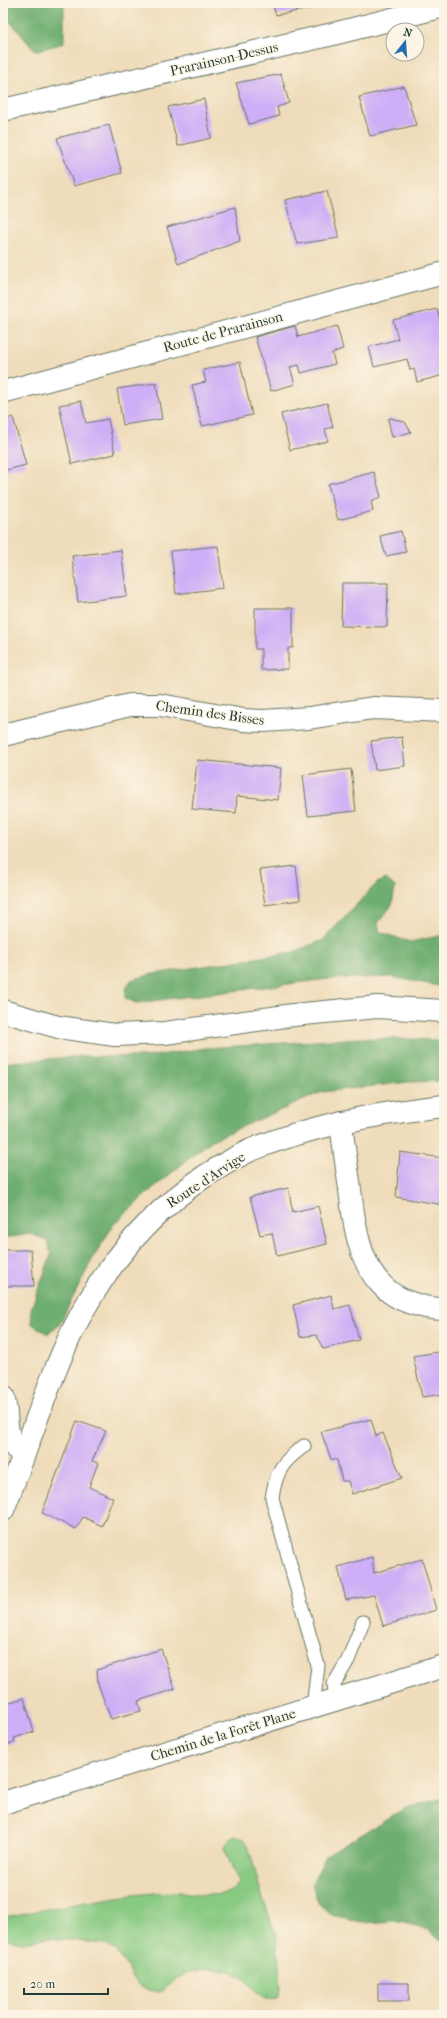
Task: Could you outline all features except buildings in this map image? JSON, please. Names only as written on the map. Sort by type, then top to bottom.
[{"type":"street","name":"Prarainson-Dessus","points":[[3,110],[333,34],[444,6]]},
{"type":"street","name":"Route de Prarainson","points":[[3,392],[444,273]]},
{"type":"street","name":"Chemin des Bisses","points":[[3,735],[130,705],[160,705],[244,720],[263,721],[309,718],[373,708],[444,711]]},
{"type":"street","points":[[3,1012],[58,1027],[115,1035],[166,1033],[306,1014],[377,1007],[444,1011]]},
{"type":"street","name":"Route d'Arvige","points":[[3,1510],[59,1360],[83,1311],[116,1258],[148,1222],[167,1204],[232,1160],[250,1151],[300,1133],[368,1116],[444,1106]]},
{"type":"street","points":[[341,1122],[356,1234],[368,1268],[387,1290],[402,1300],[426,1307],[444,1309]]},
{"type":"street","points":[[3,1396],[8,1432],[12,1446],[23,1454]]},
{"type":"street","name":"Chemin de la Forêt Plane","points":[[3,1804],[444,1666]]},
{"type":"lane","points":[[304,1446],[287,1458],[275,1480],[272,1498],[318,1666],[313,1707]]},
{"type":"lane","points":[[336,1700],[334,1684],[348,1660],[363,1622]]},
{"type":"green space","points":[[3,3],[61,3],[64,6],[64,43],[35,51],[7,18],[3,17]]},
{"type":"green space","points":[[386,879],[395,887],[392,905],[378,923],[380,932],[410,942],[444,935],[444,987],[392,977],[328,979],[136,1003],[125,998],[126,989],[131,980],[153,974],[294,952],[323,940],[377,883]]},
{"type":"green space","points":[[361,1038],[444,1040],[444,1081],[408,1082],[322,1092],[212,1140],[153,1188],[114,1224],[93,1258],[59,1325],[48,1334],[32,1324],[31,1309],[51,1255],[47,1240],[31,1234],[3,1238],[3,1063],[82,1056],[146,1057],[206,1048]]},
{"type":"green space","points":[[444,1798],[444,1944],[429,1930],[401,1921],[360,1923],[332,1915],[318,1903],[312,1884],[326,1856],[406,1808]]},
{"type":"green space","points":[[235,1836],[244,1839],[248,1846],[263,1899],[276,1935],[281,1988],[278,1998],[269,1999],[259,1994],[242,1977],[230,1971],[211,1969],[187,1972],[160,1992],[147,1990],[138,1985],[117,1951],[104,1944],[51,1938],[22,1942],[3,1938],[3,1917],[132,1895],[176,1892],[212,1895],[229,1892],[240,1880],[232,1868],[225,1848],[228,1840]]}]
